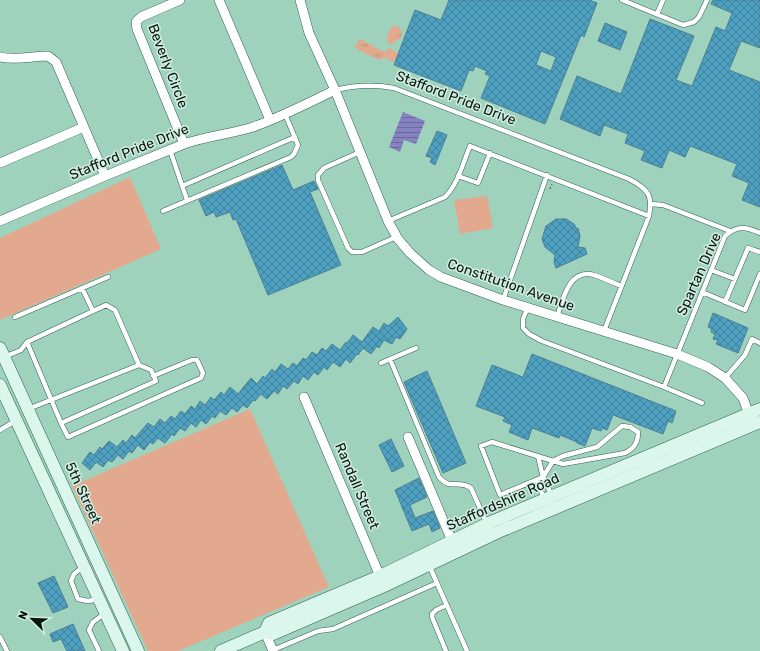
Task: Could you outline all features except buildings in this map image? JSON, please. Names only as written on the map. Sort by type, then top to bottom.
[{"type":"main road","name":"5th Street","points":[[1,355],[28,409],[138,651]]},
{"type":"main road","points":[[0,385],[123,651]]},
{"type":"main road","points":[[16,420],[28,409]]},
{"type":"main road","name":"Staffordshire Road","points":[[221,651],[265,632],[273,634],[427,559],[496,533],[754,420],[760,409]]},
{"type":"main road","name":"Staffordshire Road","points":[[427,559],[452,541],[487,524],[548,498],[754,420]]},
{"type":"main road","points":[[51,495],[64,489]]},
{"type":"main road","points":[[84,566],[97,560]]},
{"type":"main road","points":[[105,613],[118,607]]},
{"type":"street","name":"Beverly Circle","points":[[180,0],[141,17],[136,22],[137,29],[184,144]]},
{"type":"street","points":[[219,0],[270,120]]},
{"type":"street","name":"Constitution Avenue","points":[[300,0],[309,33],[335,90],[388,221],[396,236],[410,253],[429,270],[441,277],[504,300],[677,354],[708,368],[725,378],[743,398],[754,420]]},
{"type":"street","points":[[0,57],[20,60],[35,56],[48,56],[56,62],[105,176]]},
{"type":"street","name":"Stafford Pride Drive","points":[[0,221],[184,144],[195,140],[252,127],[285,114],[335,90]]},
{"type":"street","points":[[0,163],[84,127]]},
{"type":"street","name":"Randall Street","points":[[304,396],[382,581]]},
{"type":"street","points":[[408,437],[452,541]]},
{"type":"street","points":[[265,632],[273,650]]},
{"type":"lane","points":[[622,0],[683,25],[694,22],[699,17],[707,0]]},
{"type":"lane","points":[[658,14],[663,0]]},
{"type":"lane","name":"Stafford Pride Drive","points":[[335,90],[351,86],[371,85],[394,88],[629,179],[642,186],[649,194],[651,204]]},
{"type":"lane","points":[[163,211],[291,157],[298,145],[285,114]]},
{"type":"lane","points":[[182,186],[295,137]]},
{"type":"lane","points":[[388,221],[445,197],[450,192],[458,176],[470,146],[649,216]]},
{"type":"lane","points":[[170,150],[187,200]]},
{"type":"lane","points":[[360,152],[324,168],[318,175],[318,180],[348,248],[352,252],[362,252],[396,236]]},
{"type":"lane","points":[[458,176],[478,183],[490,153]]},
{"type":"lane","points":[[504,300],[547,175]]},
{"type":"lane","points":[[604,330],[649,216],[651,204],[663,204],[730,231]]},
{"type":"lane","name":"Spartan Drive","points":[[664,387],[725,236],[730,231],[740,227],[752,229],[760,233]]},
{"type":"lane","points":[[725,302],[748,248],[760,252]]},
{"type":"lane","points":[[711,270],[735,279]]},
{"type":"lane","points":[[557,316],[569,285],[576,277],[585,274],[593,275],[621,286]]},
{"type":"lane","points":[[702,292],[745,310],[760,274]]},
{"type":"lane","points":[[15,317],[108,277]]},
{"type":"lane","points":[[82,288],[93,311]]},
{"type":"lane","points":[[1,355],[21,350],[27,342],[106,305],[115,310],[139,365],[151,370],[156,381],[61,423]]},
{"type":"lane","points":[[528,307],[523,319],[523,328],[529,334],[542,341],[702,403]]},
{"type":"lane","points":[[725,378],[745,355],[752,339],[760,342]]},
{"type":"lane","points":[[27,342],[68,437],[201,378],[203,373],[197,360],[192,360],[154,376]]},
{"type":"lane","points":[[381,363],[416,348]]},
{"type":"lane","points":[[390,359],[439,477],[445,484],[460,484],[471,488],[487,524]]},
{"type":"lane","points":[[28,409],[139,365]]},
{"type":"lane","points":[[0,430],[16,420]]},
{"type":"lane","points":[[538,456],[492,442],[480,446],[500,495],[543,477],[553,461],[563,456],[598,446],[622,426],[630,427],[638,432],[638,440],[633,449],[626,453],[563,464],[553,461],[538,456]]},
{"type":"lane","points":[[538,456],[548,498]]},
{"type":"lane","points":[[537,480],[548,498]]},
{"type":"lane","points":[[427,559],[467,651]]},
{"type":"lane","points":[[84,566],[74,574],[71,582],[78,599],[88,601],[99,599]]},
{"type":"lane","points":[[273,650],[318,631],[333,629],[438,583]]},
{"type":"lane","points":[[446,651],[432,614],[436,610],[447,605]]},
{"type":"lane","points":[[99,651],[89,630],[93,622],[105,613]]},
{"type":"lane","points":[[0,637],[7,651]]},
{"type":"green space","points":[[394,25],[400,28],[402,33],[400,39],[391,44],[387,42],[387,37]]},
{"type":"green space","points":[[360,39],[384,52],[389,48],[398,53],[398,56],[393,62],[384,57],[379,60],[355,48]]},
{"type":"green space","points":[[130,177],[161,249],[0,320],[0,238]]},
{"type":"green space","points":[[487,196],[493,228],[460,234],[454,200]]},
{"type":"green space","points":[[250,409],[329,587],[178,651],[148,651],[72,486]]},
{"type":"shaded area","points":[[403,112],[425,121],[416,144],[404,140],[400,152],[389,147]]}]
